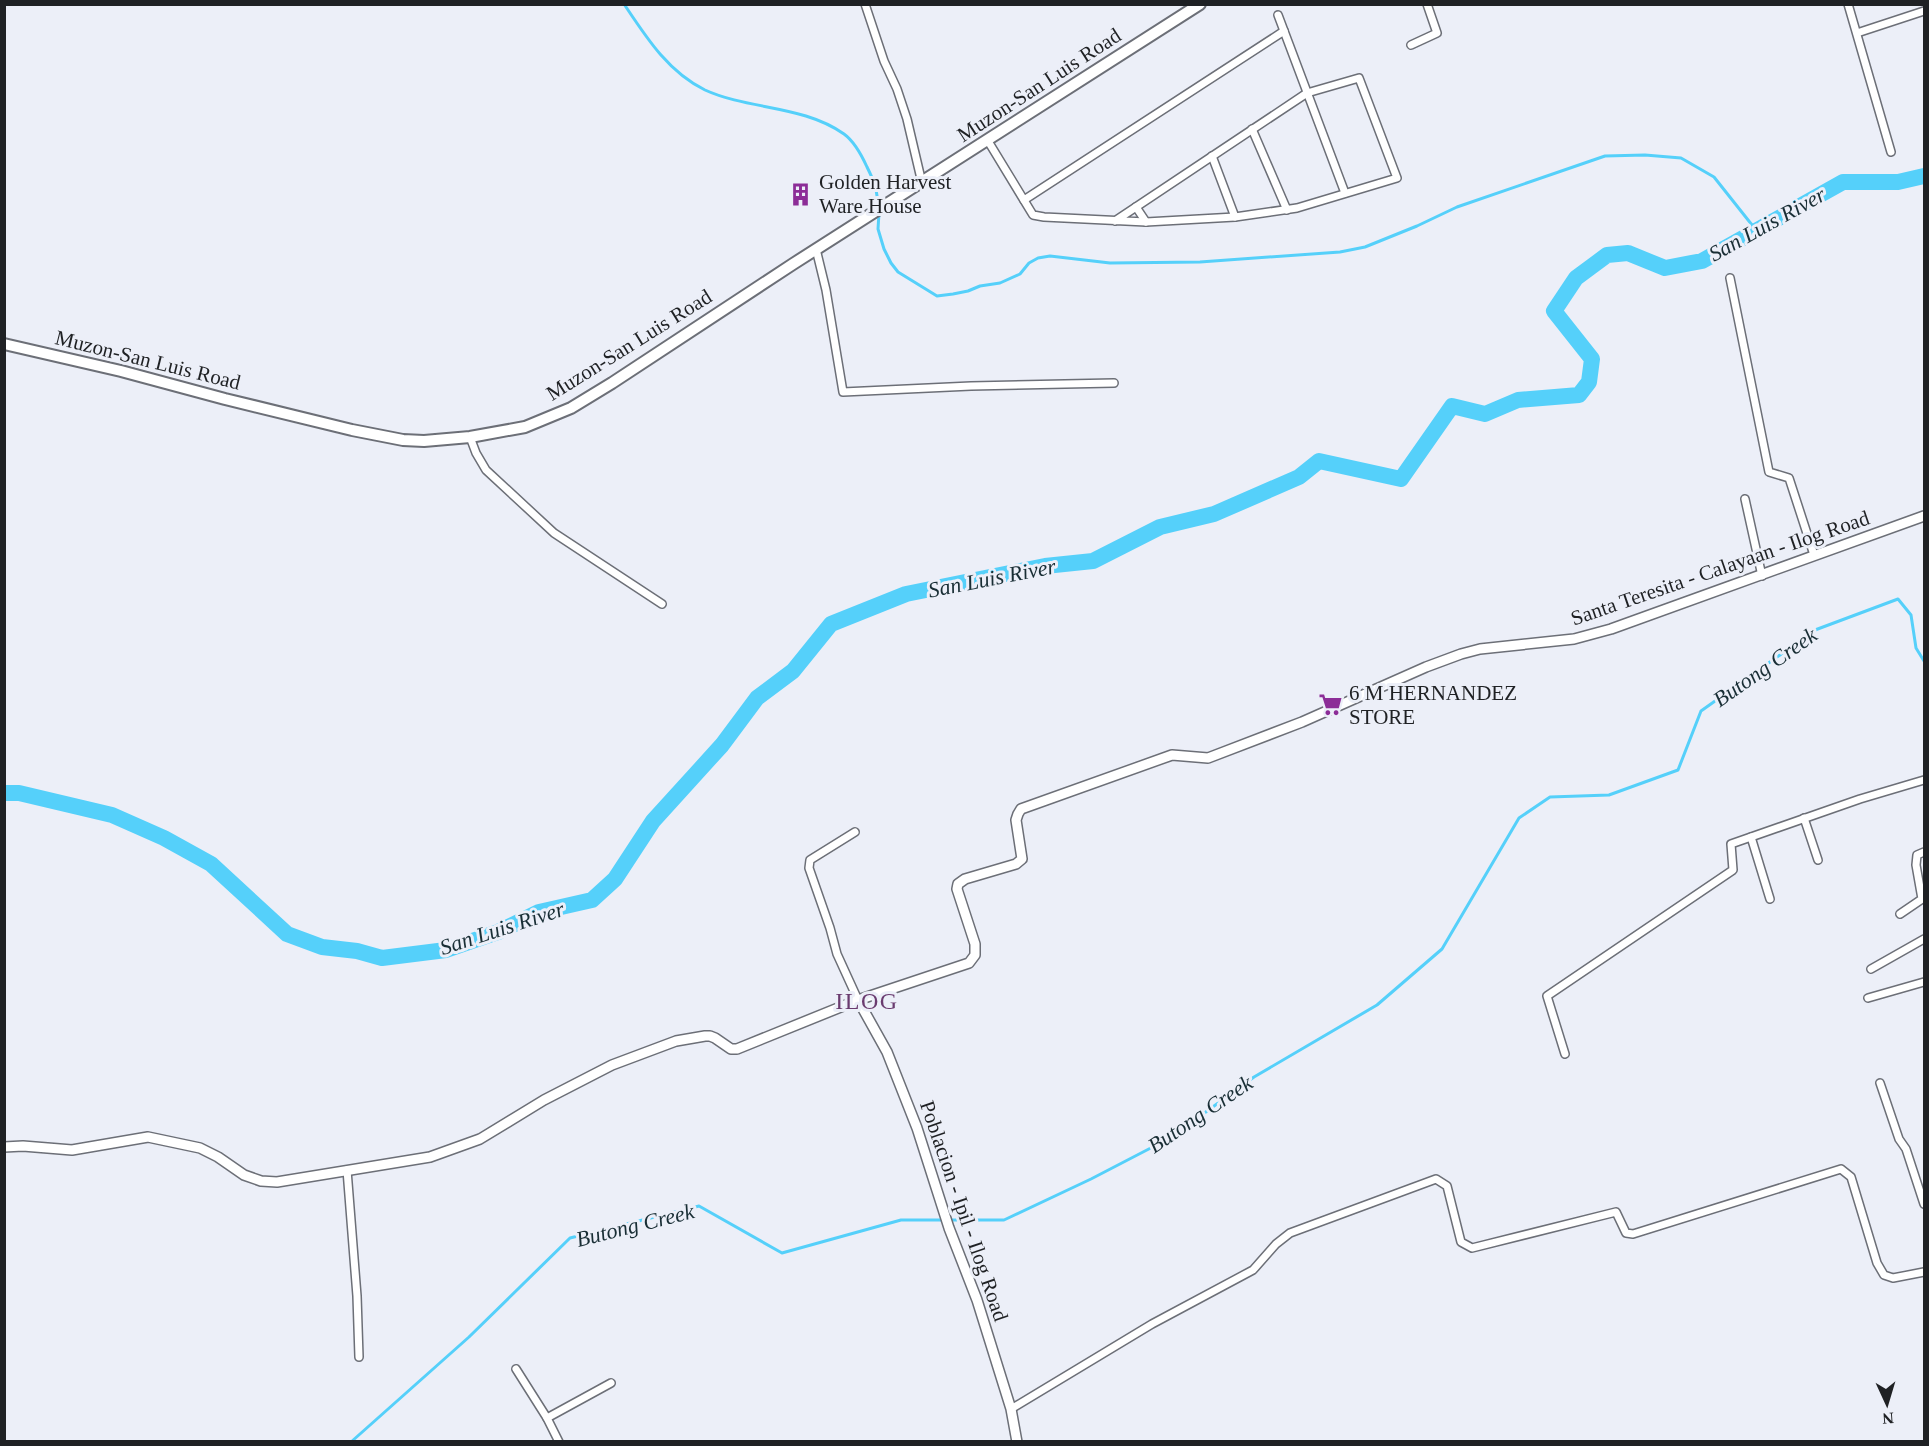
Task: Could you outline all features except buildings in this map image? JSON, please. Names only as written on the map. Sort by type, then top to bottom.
[{"type":"main road","name":"Muzon-San Luis Road","points":[[4,344],[121,371],[236,402],[403,440],[424,441],[470,437],[525,427],[571,408],[1200,4]]},
{"type":"street","points":[[865,4],[884,61],[897,89],[922,183]]},
{"type":"street","points":[[1411,45],[1437,33],[1427,4]]},
{"type":"street","points":[[1848,4],[1891,152]]},
{"type":"street","points":[[1857,33],[1924,10]]},
{"type":"street","points":[[1278,15],[1345,194]]},
{"type":"street","points":[[1024,200],[1284,31]]},
{"type":"street","points":[[988,141],[1033,215],[1044,217],[1115,221],[1146,222],[1235,217],[1287,210],[1397,178],[1359,78],[1307,93],[1115,221]]},
{"type":"street","points":[[1252,129],[1287,210]]},
{"type":"street","points":[[1212,156],[1235,217]]},
{"type":"street","points":[[1136,207],[1146,222]]},
{"type":"street","points":[[816,249],[826,290],[843,392],[1114,383]]},
{"type":"street","points":[[1730,278],[1769,472],[1789,478],[1814,555]]},
{"type":"street","points":[[470,437],[486,470],[554,533],[662,604]]},
{"type":"street","points":[[1745,499],[1762,576]]},
{"type":"street","name":"Santa Teresita - Calayaan - Ilog Road","points":[[4,1148],[22,1146],[72,1150],[148,1137],[200,1148],[244,1175],[261,1181],[277,1182],[430,1157],[480,1139],[544,1100],[612,1065],[676,1041],[710,1036],[731,1049],[737,1049],[858,1000],[969,963],[975,955],[975,944],[957,889],[958,884],[965,879],[1016,864],[1022,859],[1016,820],[1021,809],[1172,755],[1208,758],[1302,722],[1426,667],[1461,654],[1480,649],[1574,639],[1592,634],[1762,576],[1924,516]]},
{"type":"street","points":[[1565,1054],[1547,996],[1733,870],[1731,844],[1860,798],[1924,780]]},
{"type":"street","points":[[1804,818],[1818,860]]},
{"type":"street","points":[[855,832],[810,860],[809,868],[837,954],[858,1000]]},
{"type":"street","points":[[1751,837],[1770,899]]},
{"type":"street","points":[[1900,914],[1922,899],[1916,866],[1917,855],[1924,852]]},
{"type":"street","points":[[1871,969],[1924,939]]},
{"type":"street","points":[[1868,998],[1924,982]]},
{"type":"street","name":"Poblacion - Ipil - Ilog Road","points":[[858,1000],[890,1060],[917,1128],[939,1200],[977,1300],[1011,1409],[1017,1442]]},
{"type":"street","points":[[1880,1083],[1899,1139],[1906,1149],[1924,1204]]},
{"type":"street","points":[[1011,1409],[1152,1324],[1253,1270],[1276,1244],[1290,1233],[1436,1179],[1447,1186],[1461,1242],[1472,1248],[1616,1212],[1626,1233],[1633,1234],[1840,1169],[1851,1177],[1877,1263],[1884,1275],[1893,1278],[1924,1274]]},
{"type":"street","points":[[347,1170],[357,1296],[359,1357]]},
{"type":"street","points":[[516,1369],[547,1418],[559,1442]]},
{"type":"street","points":[[547,1418],[611,1383]]},
{"type":"waterway","points":[[624,4],[669,64],[705,90],[811,118],[844,134],[858,149],[870,173],[874,182],[878,207]]},
{"type":"waterway","points":[[879,213],[878,229],[891,263],[898,272],[937,296],[1000,283],[1020,274],[1029,263],[1038,258],[1050,256],[1110,263],[1200,262],[1340,252],[1365,247],[1457,207],[1605,156],[1645,155],[1681,158],[1714,177],[1756,230]]},
{"type":"waterway","name":"San Luis River","points":[[4,793],[19,793],[112,815],[164,838],[211,864],[287,934],[322,947],[357,951],[382,958],[446,950],[498,932],[539,912],[592,900],[615,879],[653,821],[722,745],[757,698],[793,671],[831,624],[906,594],[1045,566],[1093,561],[1160,527],[1214,514],[1299,477],[1319,461],[1401,479],[1452,406],[1485,414],[1518,400],[1579,395],[1589,382],[1592,359],[1554,311],[1576,278],[1607,255],[1628,253],[1665,268],[1702,261],[1843,182],[1898,182],[1924,176]]},
{"type":"waterway","name":"Butong Creek","points":[[351,1442],[469,1337],[570,1238],[699,1206],[782,1253],[901,1220],[1004,1220],[1091,1179],[1170,1138],[1254,1077],[1377,1005],[1442,949],[1519,818],[1550,797],[1609,795],[1678,770],[1701,711],[1815,630],[1898,599],[1911,615],[1916,648],[1924,661]]},
{"type":"place","name":"Golden Harvest Ware House","points":[[801,194]]},
{"type":"place","name":"6 M HERNANDEZ STORE","points":[[1331,705]]},
{"type":"district","name":"ILOG","points":[[867,1001]]}]
